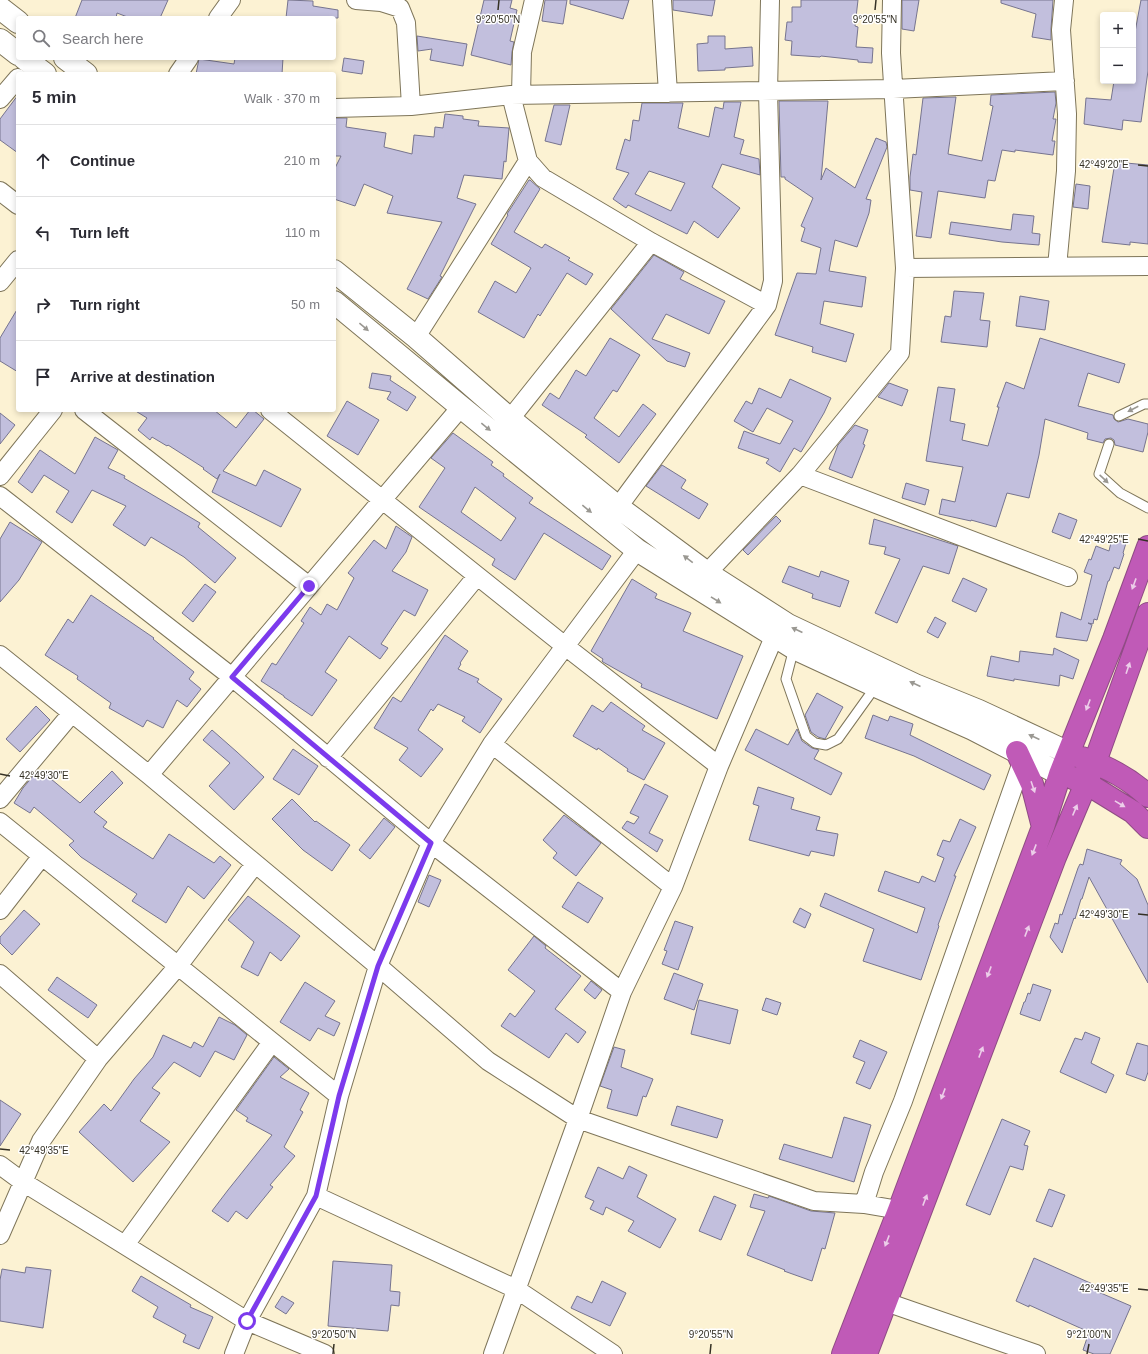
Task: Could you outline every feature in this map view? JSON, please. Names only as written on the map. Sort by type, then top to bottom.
[{"type":"highway","points":[[843,1354],[899,1210],[1043,827],[1060,774],[1148,547]]},
{"type":"highway","points":[[866,1354],[1052,864],[1095,762],[1148,614]]},
{"type":"highway","points":[[1069,753],[1095,762],[1138,787],[1148,796]]},
{"type":"highway","points":[[1019,757],[1032,784],[1043,827]]},
{"type":"highway","points":[[1060,774],[1086,783],[1133,812],[1148,826]]},
{"type":"main road","points":[[0,8],[16,20]]},
{"type":"main road","points":[[0,40],[16,57]]},
{"type":"main road","points":[[68,60],[83,72]]},
{"type":"main road","points":[[336,273],[416,337],[510,419],[618,507],[707,573],[788,625],[915,685],[980,711],[1069,753]]},
{"type":"main road","points":[[336,304],[638,550],[774,637],[794,648],[973,729],[1019,757],[1060,774]]},
{"type":"street","points":[[219,16],[231,0]]},
{"type":"street","points":[[356,0],[401,4],[406,23],[411,106]]},
{"type":"street","points":[[534,0],[522,52],[516,95],[528,161],[543,178],[651,242],[767,305]]},
{"type":"street","points":[[662,0],[668,93]]},
{"type":"street","points":[[618,507],[767,305],[773,281],[768,92],[770,0]]},
{"type":"street","points":[[707,573],[800,475],[900,353],[905,268],[891,53],[892,0]]},
{"type":"street","points":[[1057,267],[1066,171],[1067,114],[1061,30],[1064,0]]},
{"type":"street","points":[[179,72],[188,60]]},
{"type":"street","points":[[0,99],[16,79]]},
{"type":"street","points":[[336,108],[411,106],[516,95],[893,89],[1065,81]]},
{"type":"street","points":[[416,337],[528,161]]},
{"type":"street","points":[[0,191],[16,203]]},
{"type":"street","points":[[510,419],[651,242]]},
{"type":"street","points":[[0,282],[16,262]]},
{"type":"street","points":[[905,268],[1148,266]]},
{"type":"street","points":[[149,775],[461,407]]},
{"type":"street","points":[[0,476],[51,412]]},
{"type":"street","points":[[87,412],[309,586]]},
{"type":"street","points":[[272,412],[565,646],[719,766]]},
{"type":"street","points":[[800,475],[1068,577]]},
{"type":"street","points":[[0,496],[232,677],[431,843],[622,992]]},
{"type":"street","points":[[234,1354],[247,1321],[316,1196],[339,1096],[378,966],[431,843],[492,744],[638,550]]},
{"type":"street","points":[[328,758],[477,576]]},
{"type":"street","points":[[493,1354],[622,992],[673,888],[719,766],[774,637]]},
{"type":"street","points":[[0,655],[149,775],[378,966],[488,1061],[578,1119],[814,1201],[864,1204],[899,1210]]},
{"type":"street","points":[[0,799],[72,713]]},
{"type":"street","points":[[492,744],[673,888]]},
{"type":"street","points":[[864,1204],[874,1172],[906,1094],[1019,757]]},
{"type":"street","points":[[0,822],[339,1096]]},
{"type":"street","points":[[0,910],[42,856]]},
{"type":"street","points":[[0,1236],[41,1141],[98,1059],[178,966],[255,864]]},
{"type":"street","points":[[0,974],[98,1059]]},
{"type":"street","points":[[125,1245],[272,1042]]},
{"type":"street","points":[[0,1165],[24,1182],[247,1321],[325,1354]]},
{"type":"street","points":[[316,1196],[516,1289],[614,1354]]},
{"type":"street","points":[[886,1302],[1036,1354]]},
{"type":"lane","points":[[1119,416],[1144,404],[1148,404]]},
{"type":"lane","points":[[1109,444],[1099,474],[1120,493],[1148,508]]},
{"type":"lane","points":[[794,648],[786,679],[806,736],[815,743],[826,745],[838,739],[876,686]]},
{"type":"building","points":[[82,0],[168,0],[161,16],[125,16],[117,13],[116,16],[76,16]]},
{"type":"building","points":[[288,0],[313,1],[313,6],[338,10],[338,18],[336,18],[336,16],[286,16]]},
{"type":"building","points":[[484,0],[512,0],[510,8],[517,10],[510,41],[514,42],[511,65],[471,55]]},
{"type":"building","points":[[545,0],[567,0],[563,24],[542,21]]},
{"type":"building","points":[[570,0],[629,0],[623,19],[570,4]]},
{"type":"building","points":[[673,0],[715,0],[712,16],[673,10]]},
{"type":"building","points":[[801,0],[858,0],[855,26],[858,27],[856,47],[873,48],[872,63],[821,56],[791,55],[792,41],[785,40],[787,22],[792,22],[792,7],[801,7]]},
{"type":"building","points":[[902,0],[919,0],[914,31],[902,29]]},
{"type":"building","points":[[1001,0],[1053,0],[1051,40],[1032,37],[1036,14],[1001,3]]},
{"type":"building","points":[[1141,0],[1148,0],[1148,71],[1141,122],[1123,120],[1122,130],[1084,124],[1086,98],[1111,100],[1114,84],[1136,84],[1136,27]]},
{"type":"building","points":[[417,36],[467,44],[463,66],[430,60],[432,49],[418,51]]},
{"type":"building","points":[[708,36],[725,36],[725,49],[752,47],[753,66],[725,68],[725,70],[698,71],[697,44],[708,43]]},
{"type":"building","points":[[344,58],[364,61],[362,74],[342,71]]},
{"type":"building","points":[[199,60],[234,64],[235,60],[283,60],[282,72],[196,72]]},
{"type":"building","points":[[1055,92],[1056,103],[1053,119],[1056,119],[1052,141],[1055,141],[1053,155],[1015,150],[1015,152],[1002,150],[995,181],[988,180],[985,198],[938,191],[931,238],[916,236],[922,192],[910,190],[910,177],[913,154],[916,155],[923,98],[956,97],[948,154],[982,161],[993,106],[990,105],[991,95]]},
{"type":"building","points":[[16,98],[16,152],[0,140],[0,119]]},
{"type":"building","points":[[779,101],[828,101],[821,180],[826,168],[855,188],[876,138],[886,142],[887,147],[866,199],[871,200],[869,213],[857,247],[835,240],[829,271],[866,277],[862,307],[824,301],[820,324],[854,334],[846,362],[812,352],[813,347],[775,335],[797,273],[816,274],[821,248],[801,241],[805,228],[801,226],[813,198],[785,179],[785,177],[781,177]]},
{"type":"building","points":[[724,102],[741,102],[734,137],[744,140],[740,154],[759,159],[760,175],[722,164],[712,187],[740,208],[718,238],[694,221],[687,234],[628,205],[626,208],[613,199],[629,173],[616,169],[625,139],[630,141],[633,120],[639,121],[642,103],[683,103],[678,128],[709,137],[715,107],[723,109]],"holes":[[[649,171],[685,183],[671,211],[635,194]]]},
{"type":"building","points":[[554,105],[570,105],[561,145],[545,141]]},
{"type":"building","points":[[445,114],[463,116],[463,119],[479,121],[478,126],[509,128],[506,162],[504,161],[502,179],[464,175],[457,198],[476,204],[440,276],[442,277],[428,299],[407,289],[442,222],[387,213],[393,196],[364,184],[355,206],[336,200],[336,166],[341,156],[336,156],[336,118],[347,118],[346,127],[386,133],[384,147],[412,154],[414,135],[434,137],[435,127],[443,128]]},
{"type":"building","points":[[1115,162],[1148,165],[1148,244],[1130,242],[1130,245],[1102,242]]},
{"type":"building","points":[[529,180],[540,189],[514,232],[542,248],[545,244],[570,258],[568,260],[593,274],[586,285],[567,273],[540,316],[538,314],[524,338],[478,312],[495,281],[516,293],[531,268],[491,244],[508,215],[507,214]]},
{"type":"building","points":[[1076,184],[1090,186],[1088,209],[1073,207]]},
{"type":"building","points":[[1013,214],[1034,216],[1032,233],[1040,234],[1039,245],[1002,242],[949,234],[951,222],[1011,230]]},
{"type":"building","points":[[654,255],[684,272],[680,279],[725,301],[709,334],[666,314],[652,339],[690,353],[685,367],[667,361],[611,309]]},
{"type":"building","points":[[954,291],[984,293],[980,320],[990,321],[987,347],[941,342],[945,316],[951,317]]},
{"type":"building","points":[[1020,296],[1049,301],[1045,330],[1016,326]]},
{"type":"building","points":[[16,311],[16,371],[0,361],[0,338]]},
{"type":"building","points":[[610,338],[640,355],[617,392],[613,390],[594,418],[619,437],[643,404],[656,414],[619,463],[585,437],[587,435],[542,405],[550,393],[559,399],[576,370],[586,376]]},
{"type":"building","points":[[1040,338],[1125,364],[1119,383],[1088,373],[1078,406],[1113,415],[1114,419],[1118,422],[1128,419],[1148,424],[1148,432],[1143,452],[1115,445],[1114,440],[1111,438],[1105,439],[1103,443],[1087,439],[1088,433],[1045,419],[1039,455],[1029,498],[1007,493],[996,527],[971,520],[939,514],[942,499],[955,502],[963,467],[926,461],[938,387],[955,389],[950,421],[965,424],[962,440],[988,446],[999,407],[997,407],[1006,382],[1024,389]]},
{"type":"building","points":[[372,373],[391,376],[390,380],[416,397],[407,411],[387,399],[391,392],[369,388]]},
{"type":"building","points":[[790,379],[831,398],[801,452],[794,448],[780,472],[766,463],[769,459],[738,448],[744,431],[780,444],[793,421],[767,408],[753,432],[734,421],[746,401],[752,404],[759,388],[781,398]]},
{"type":"building","points":[[889,383],[908,390],[902,406],[878,397]]},
{"type":"building","points":[[347,401],[379,420],[358,455],[327,436]]},
{"type":"building","points":[[137,412],[216,412],[236,428],[248,412],[255,412],[264,419],[223,471],[256,486],[264,470],[301,489],[281,527],[212,492],[220,474],[217,479],[203,469],[204,468],[168,445],[167,446],[152,437],[150,440],[138,430],[147,418]]},
{"type":"building","points":[[0,413],[15,425],[0,444]]},
{"type":"building","points":[[855,425],[868,430],[863,444],[865,445],[852,478],[829,469],[838,445]]},
{"type":"building","points":[[453,433],[493,462],[491,465],[504,474],[503,476],[533,498],[529,503],[611,556],[602,570],[544,533],[515,580],[492,565],[495,559],[419,507],[445,468],[431,458]],"holes":[[[475,487],[516,518],[501,541],[461,512]]]},
{"type":"building","points":[[95,437],[118,450],[108,468],[125,476],[124,478],[200,523],[198,527],[236,558],[215,583],[184,557],[151,537],[145,546],[113,525],[126,506],[92,490],[72,523],[56,512],[69,491],[44,475],[32,493],[18,482],[40,450],[75,474]]},
{"type":"building","points":[[662,465],[686,480],[681,488],[708,504],[699,519],[646,486]]},
{"type":"building","points":[[906,483],[929,490],[925,505],[902,498]]},
{"type":"building","points":[[1059,513],[1077,520],[1070,539],[1052,532]]},
{"type":"building","points":[[776,516],[781,521],[748,555],[743,550]]},
{"type":"building","points":[[874,519],[958,546],[949,574],[923,566],[897,623],[875,613],[900,559],[884,554],[886,547],[869,544]]},
{"type":"building","points":[[10,522],[42,542],[19,580],[0,602],[0,539]]},
{"type":"building","points":[[396,526],[412,537],[406,552],[392,571],[428,590],[415,616],[404,610],[381,644],[388,648],[380,659],[349,636],[325,672],[337,680],[312,716],[261,681],[272,663],[276,665],[304,623],[301,621],[310,607],[321,615],[327,604],[337,610],[354,578],[348,573],[374,540],[386,549]]},
{"type":"building","points":[[1112,538],[1126,543],[1124,554],[1119,569],[1114,567],[1108,581],[1097,620],[1094,619],[1093,624],[1088,623],[1092,625],[1087,641],[1056,637],[1061,612],[1081,620],[1092,575],[1084,572],[1089,559],[1091,560],[1096,546],[1109,551]]},
{"type":"building","points":[[789,566],[819,577],[821,571],[849,581],[840,607],[812,598],[813,594],[782,582]]},
{"type":"building","points":[[963,578],[987,589],[976,612],[952,601]]},
{"type":"building","points":[[632,579],[657,594],[655,598],[691,613],[683,631],[743,656],[717,719],[641,687],[642,684],[603,662],[603,659],[591,651]]},
{"type":"building","points":[[205,584],[216,592],[193,622],[182,613]]},
{"type":"building","points":[[91,595],[154,638],[153,639],[194,672],[189,679],[201,689],[187,707],[177,700],[163,728],[147,720],[143,727],[109,708],[111,703],[77,679],[78,676],[45,655],[68,619],[73,623]]},
{"type":"building","points":[[935,617],[946,623],[938,638],[927,632]]},
{"type":"building","points":[[445,635],[468,651],[458,669],[479,679],[477,682],[502,699],[480,733],[462,721],[465,717],[438,704],[433,711],[431,709],[418,730],[443,749],[421,777],[399,760],[408,748],[374,728],[393,697],[401,702]]},
{"type":"building","points":[[1054,648],[1079,660],[1073,679],[1060,675],[1059,686],[1014,679],[1014,681],[987,676],[991,656],[1019,662],[1020,651],[1053,655]]},
{"type":"building","points":[[817,693],[843,707],[825,739],[818,737],[811,732],[805,715]]},
{"type":"building","points":[[611,702],[645,726],[642,730],[665,743],[644,780],[627,771],[628,769],[598,748],[597,750],[573,736],[592,705],[603,712]]},
{"type":"building","points":[[36,706],[50,720],[20,752],[6,739]]},
{"type":"building","points":[[873,715],[888,721],[890,716],[913,724],[910,735],[991,775],[984,790],[914,756],[865,738]]},
{"type":"building","points":[[756,729],[788,745],[797,729],[802,741],[812,748],[819,750],[814,759],[842,773],[831,795],[745,750]]},
{"type":"building","points":[[212,730],[264,777],[234,810],[209,786],[230,763],[203,740]]},
{"type":"building","points":[[293,749],[318,766],[299,795],[273,779]]},
{"type":"building","points":[[38,770],[52,778],[51,779],[80,803],[112,771],[123,783],[94,812],[107,822],[103,827],[153,859],[169,834],[214,863],[220,856],[231,865],[204,899],[188,886],[166,923],[132,901],[137,894],[81,857],[69,845],[74,841],[34,807],[30,813],[14,803],[23,788]]},
{"type":"building","points":[[645,784],[668,796],[649,833],[663,840],[657,852],[622,828],[627,821],[634,824],[639,817],[630,813]]},
{"type":"building","points":[[758,787],[794,798],[791,809],[820,817],[816,830],[838,834],[834,856],[811,851],[809,856],[749,840],[759,806],[753,804]]},
{"type":"building","points":[[292,799],[315,822],[316,821],[350,845],[332,871],[303,850],[272,819]]},
{"type":"building","points":[[564,815],[601,843],[576,876],[553,858],[557,853],[543,840]]},
{"type":"building","points":[[384,818],[395,827],[370,859],[359,850]]},
{"type":"building","points":[[960,819],[976,827],[954,876],[956,876],[938,925],[939,926],[921,980],[863,961],[874,929],[820,906],[825,893],[917,933],[925,908],[878,891],[885,871],[919,883],[922,876],[935,882],[944,858],[937,855],[943,840],[950,842]]},
{"type":"building","points":[[1087,849],[1122,860],[1120,864],[1137,879],[1148,905],[1148,983],[1089,877],[1062,953],[1050,937],[1055,923],[1058,924],[1060,914],[1062,915],[1078,868],[1080,864],[1083,865]]},
{"type":"building","points":[[429,875],[441,880],[429,907],[418,902]]},
{"type":"building","points":[[578,882],[603,898],[588,923],[562,907]]},
{"type":"building","points":[[248,896],[300,936],[281,961],[270,952],[258,976],[241,967],[254,942],[228,920]]},
{"type":"building","points":[[800,908],[811,914],[805,928],[793,922]]},
{"type":"building","points":[[24,910],[40,924],[12,955],[0,943],[0,937]]},
{"type":"building","points":[[675,921],[693,927],[678,970],[662,964],[667,951],[664,950]]},
{"type":"building","points":[[534,936],[546,946],[545,948],[581,976],[555,1009],[586,1032],[578,1043],[566,1033],[549,1058],[501,1026],[510,1013],[515,1017],[535,991],[508,970]]},
{"type":"building","points":[[674,973],[703,984],[694,1010],[664,999]]},
{"type":"building","points":[[57,977],[97,1005],[88,1018],[48,990]]},
{"type":"building","points":[[591,981],[602,990],[595,999],[584,990]]},
{"type":"building","points":[[305,982],[335,1001],[325,1016],[340,1023],[334,1036],[318,1028],[310,1041],[280,1022]]},
{"type":"building","points":[[1033,984],[1051,990],[1040,1021],[1020,1014],[1028,993],[1030,994]]},
{"type":"building","points":[[766,998],[781,1003],[777,1015],[762,1010]]},
{"type":"building","points":[[699,1000],[738,1010],[730,1044],[691,1034]]},
{"type":"building","points":[[219,1017],[235,1025],[247,1035],[234,1060],[215,1051],[200,1077],[174,1062],[152,1088],[160,1093],[140,1121],[170,1142],[133,1182],[79,1132],[104,1104],[111,1111],[134,1079],[153,1057],[163,1035],[191,1048],[194,1042],[203,1047]]},
{"type":"building","points":[[1085,1032],[1100,1038],[1091,1063],[1114,1075],[1106,1093],[1060,1072],[1075,1038],[1082,1040]]},
{"type":"building","points":[[860,1040],[887,1052],[870,1089],[856,1083],[865,1062],[853,1057]]},
{"type":"building","points":[[1137,1043],[1148,1046],[1148,1072],[1145,1081],[1126,1074]]},
{"type":"building","points":[[614,1047],[625,1050],[621,1067],[653,1079],[646,1097],[643,1096],[637,1116],[607,1108],[612,1090],[600,1086]]},
{"type":"building","points":[[274,1057],[289,1069],[280,1077],[309,1093],[300,1110],[303,1112],[284,1147],[295,1156],[270,1185],[273,1187],[247,1219],[236,1211],[228,1222],[212,1211],[272,1135],[246,1121],[248,1118],[236,1110]]},
{"type":"building","points":[[0,1100],[21,1114],[0,1146]]},
{"type":"building","points":[[677,1106],[723,1120],[717,1138],[671,1125]]},
{"type":"building","points":[[844,1117],[871,1125],[854,1182],[779,1159],[784,1144],[832,1158]]},
{"type":"building","points":[[1002,1119],[1030,1131],[1024,1145],[1028,1146],[1023,1170],[1010,1166],[990,1215],[966,1205]]},
{"type":"building","points":[[629,1166],[647,1175],[637,1197],[676,1219],[660,1248],[628,1231],[634,1221],[606,1207],[603,1215],[590,1209],[594,1201],[585,1197],[598,1167],[623,1179]]},
{"type":"building","points":[[1049,1189],[1065,1195],[1052,1227],[1036,1221]]},
{"type":"building","points":[[754,1194],[768,1198],[769,1196],[811,1211],[835,1213],[825,1249],[822,1248],[812,1281],[747,1255],[765,1211],[750,1207]]},
{"type":"building","points":[[714,1196],[736,1205],[721,1240],[699,1231]]},
{"type":"building","points":[[1034,1258],[1097,1286],[1096,1291],[1131,1306],[1110,1354],[1094,1354],[1083,1350],[1089,1332],[1029,1305],[1029,1307],[1016,1301]]},
{"type":"building","points":[[333,1261],[392,1265],[390,1291],[400,1292],[399,1306],[391,1305],[388,1331],[328,1326]]},
{"type":"building","points":[[26,1267],[51,1270],[43,1328],[0,1321],[0,1280],[2,1269],[25,1273]]},
{"type":"building","points":[[141,1276],[191,1305],[190,1307],[213,1317],[199,1349],[183,1342],[186,1335],[153,1317],[158,1307],[132,1291]]},
{"type":"building","points":[[602,1281],[626,1293],[610,1326],[571,1308],[577,1296],[592,1303]]},
{"type":"building","points":[[282,1296],[294,1303],[286,1314],[275,1307]]},
{"type":"route","points":[[247,1321],[316,1196],[339,1096],[378,966],[431,843],[232,677],[309,586]]}]
